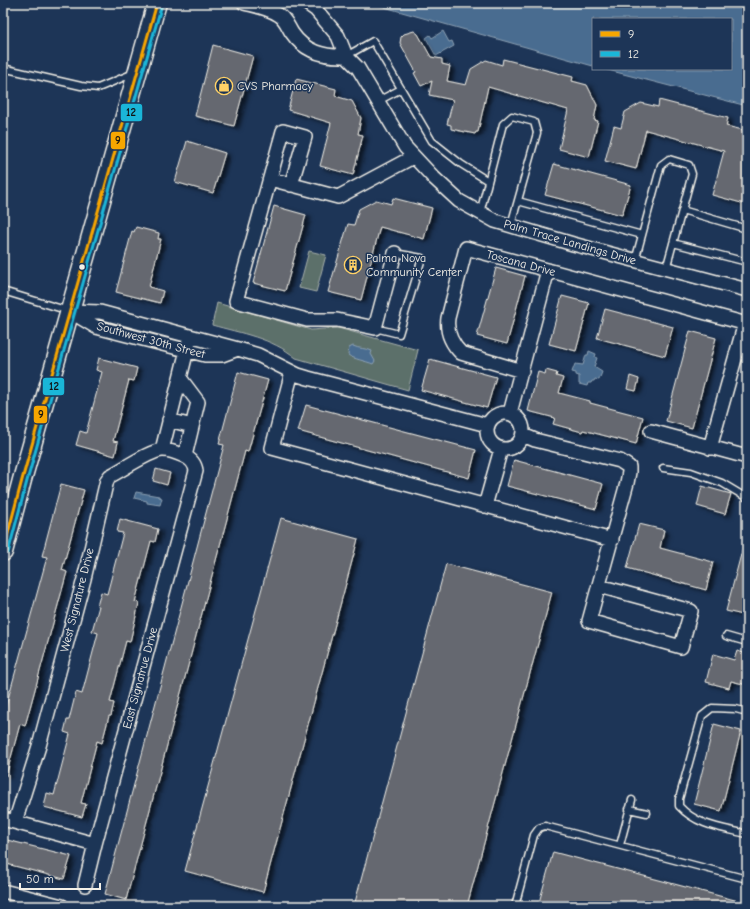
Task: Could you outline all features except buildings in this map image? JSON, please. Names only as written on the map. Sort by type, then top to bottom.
[{"type":"main road","points":[[3,552],[157,3]]},
{"type":"street","points":[[244,3],[267,6],[281,16],[295,37],[308,50],[335,57],[346,56]]},
{"type":"street","name":"Palm Trace Landings Drive","points":[[306,3],[316,10],[338,36],[346,56],[358,68],[413,157],[459,201],[495,221],[747,290]]},
{"type":"street","points":[[291,185],[305,137],[283,131],[236,301],[307,320],[337,320],[375,328],[394,253]]},
{"type":"street","points":[[270,179],[338,197],[413,157]]},
{"type":"street","name":"Toscana Drive","points":[[522,371],[461,353],[456,348],[448,334],[448,318],[466,248],[746,324],[710,448]]},
{"type":"street","points":[[510,413],[548,270]]},
{"type":"street","name":"Southwest 30th Street","points":[[70,311],[100,312],[238,349],[258,355],[292,372],[308,378],[487,425]]},
{"type":"street","name":"Southwest 30th Street","points":[[70,311],[96,328],[186,351],[214,356],[222,355],[238,349]]},
{"type":"street","points":[[180,378],[198,402],[185,456],[177,452],[162,450],[190,336]]},
{"type":"street","points":[[292,372],[272,448],[612,540]]},
{"type":"street","points":[[510,413],[516,416],[521,422],[523,435],[521,440],[512,448],[501,449],[490,442],[487,425],[496,415],[510,413]]},
{"type":"street","points":[[169,420],[192,426]]},
{"type":"street","points":[[651,431],[747,457]]},
{"type":"street","points":[[523,435],[535,440],[620,461],[628,467],[630,472],[589,620],[681,647],[691,611],[599,586]]},
{"type":"street","points":[[485,506],[501,449]]},
{"type":"street","name":"West Signature Drive","points":[[9,821],[39,746],[84,579],[107,480],[110,476],[153,452],[162,450]]},
{"type":"street","name":"East Signatrue Drive","points":[[86,885],[95,844],[196,471],[195,464],[185,456]]},
{"type":"street","points":[[9,821],[95,844]]},
{"type":"street","points":[[3,891],[62,906]]},
{"type":"lane","points":[[346,56],[373,41],[432,141],[461,164],[488,181]]},
{"type":"lane","points":[[3,69],[98,88],[138,71]]},
{"type":"lane","points":[[378,101],[401,89]]},
{"type":"lane","points":[[480,213],[503,124],[512,116],[534,122],[537,133],[511,225]]},
{"type":"lane","points":[[635,260],[661,165],[669,159],[689,165],[692,174],[666,269]]},
{"type":"lane","points":[[518,201],[642,235]]},
{"type":"lane","points":[[682,210],[747,229]]},
{"type":"lane","points":[[673,243],[747,262]]},
{"type":"lane","points":[[375,328],[399,334],[422,258],[394,253]]},
{"type":"lane","points":[[3,291],[70,311]]},
{"type":"lane","points":[[663,468],[691,472],[722,482],[747,498]]},
{"type":"lane","points":[[726,636],[747,642]]},
{"type":"lane","points":[[747,712],[736,709],[712,708],[702,716],[679,799],[679,806],[685,813],[699,822],[747,834]]},
{"type":"lane","points":[[620,845],[632,800]]},
{"type":"lane","points":[[630,809],[647,813]]},
{"type":"lane","points":[[515,906],[534,834],[539,828],[545,826],[747,879]]},
{"type":"green space","points":[[309,251],[326,255],[316,292],[299,288]]},
{"type":"green space","points":[[217,303],[311,330],[338,328],[418,350],[408,390],[296,358],[287,351],[266,341],[212,325]]},
{"type":"water","points":[[370,3],[747,3],[747,106],[608,70],[732,70],[732,18],[592,18],[592,66]]},
{"type":"water","points":[[443,31],[449,42],[452,41],[454,46],[436,56],[426,38],[430,35],[432,38]]},
{"type":"water","points":[[353,346],[372,351],[371,354],[375,361],[373,364],[348,355],[349,348]]},
{"type":"water","points":[[589,351],[596,354],[595,357],[597,358],[594,367],[602,372],[599,380],[595,379],[591,383],[588,383],[587,386],[579,384],[579,376],[572,372],[575,364],[583,365]]},
{"type":"water","points":[[136,492],[159,496],[162,498],[160,505],[147,503],[147,501],[134,498]]},
{"type":"transit line","name":"9","points":[[3,552],[157,3]]},
{"type":"transit line","name":"12","points":[[8,553],[162,4]]},
{"type":"place","name":"CVS Pharmacy","points":[[224,86]]},
{"type":"place","name":"Palma Nova Community Center","points":[[353,265]]}]
